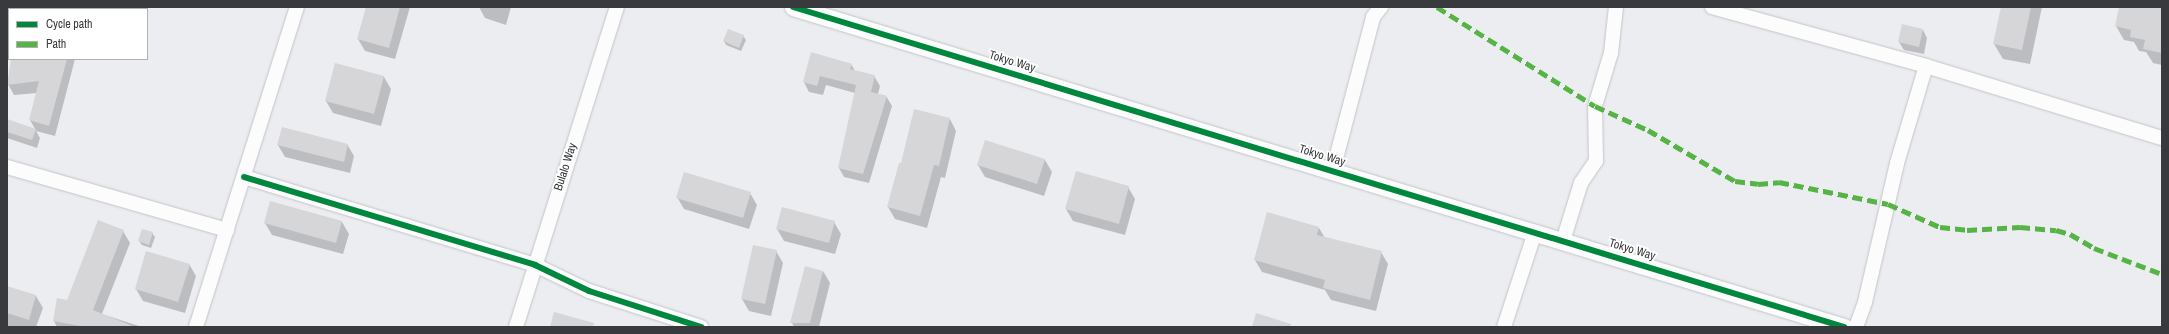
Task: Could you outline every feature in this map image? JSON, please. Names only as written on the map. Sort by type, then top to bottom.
[{"type":"street","points":[[196,327],[297,7]]},
{"type":"street","name":"Bulalo Way","points":[[516,327],[616,7]]},
{"type":"street","name":"Tokyo Way","points":[[793,7],[1563,240],[1844,327]]},
{"type":"street","points":[[1333,170],[1374,17],[1381,7]]},
{"type":"street","points":[[1563,240],[1581,183],[1596,161],[1595,106],[1611,53],[1616,7]]},
{"type":"street","points":[[1712,7],[1926,66],[2162,138]]},
{"type":"street","points":[[1856,327],[1865,302],[1897,163],[1926,66]]},
{"type":"street","points":[[7,167],[227,230]]},
{"type":"street","points":[[244,177],[535,265],[589,291],[700,327]]},
{"type":"street","points":[[1504,327],[1535,232]]},
{"type":"building","points":[[366,7],[400,7],[389,48],[357,39]]},
{"type":"building","points":[[2001,7],[2031,7],[2022,50],[1993,44]]},
{"type":"building","points":[[2119,7],[2162,7],[2162,53],[2143,49],[2145,40],[2130,37],[2131,30],[2115,26]]},
{"type":"building","points":[[1902,24],[1923,29],[1919,47],[1898,42]]},
{"type":"building","points":[[728,29],[744,35],[739,48],[723,41]]},
{"type":"building","points":[[811,52],[852,64],[850,69],[875,75],[871,92],[887,96],[863,174],[838,168],[856,85],[820,76],[817,86],[803,82]]},
{"type":"building","points":[[11,60],[67,60],[49,126],[29,120],[39,81],[7,85]]},
{"type":"building","points":[[335,63],[384,76],[374,114],[325,101]]},
{"type":"building","points":[[914,109],[950,118],[939,166],[934,165],[920,216],[887,207],[899,163],[901,163]]},
{"type":"building","points":[[7,119],[36,129],[32,140],[7,132]]},
{"type":"building","points":[[282,127],[348,144],[344,162],[277,145]]},
{"type":"building","points":[[985,140],[1045,159],[1037,184],[977,165]]},
{"type":"building","points":[[1076,171],[1129,186],[1119,224],[1065,209]]},
{"type":"building","points":[[684,172],[751,192],[743,218],[676,198]]},
{"type":"building","points":[[270,201],[342,221],[336,243],[264,223]]},
{"type":"building","points":[[782,207],[835,221],[829,243],[776,229]]},
{"type":"building","points":[[1267,212],[1319,227],[1317,235],[1382,251],[1370,300],[1323,288],[1325,280],[1254,260]]},
{"type":"building","points":[[98,220],[124,230],[93,310],[135,327],[86,327],[53,321],[57,298],[67,300]]},
{"type":"building","points":[[142,229],[153,232],[149,245],[138,241]]},
{"type":"building","points":[[753,245],[777,250],[765,304],[741,299]]},
{"type":"building","points":[[146,251],[190,264],[178,302],[135,289]]},
{"type":"building","points":[[805,266],[823,271],[810,323],[790,323]]},
{"type":"building","points":[[7,286],[36,295],[29,320],[7,313]]},
{"type":"building","points":[[554,312],[594,323],[593,327],[550,327]]},
{"type":"building","points":[[1256,313],[1291,324],[1291,327],[1252,327]]},
{"type":"marked path","points":[[1437,7],[1595,106],[1648,130],[1735,181],[1758,184],[1779,182],[1888,204],[1940,227],[1967,230],[2020,227],[2056,230],[2070,234],[2094,248],[2162,274]]},
{"type":"cycle path","points":[[793,7],[1844,327]]},
{"type":"cycle path","points":[[244,177],[535,265],[589,291],[701,327]]}]
